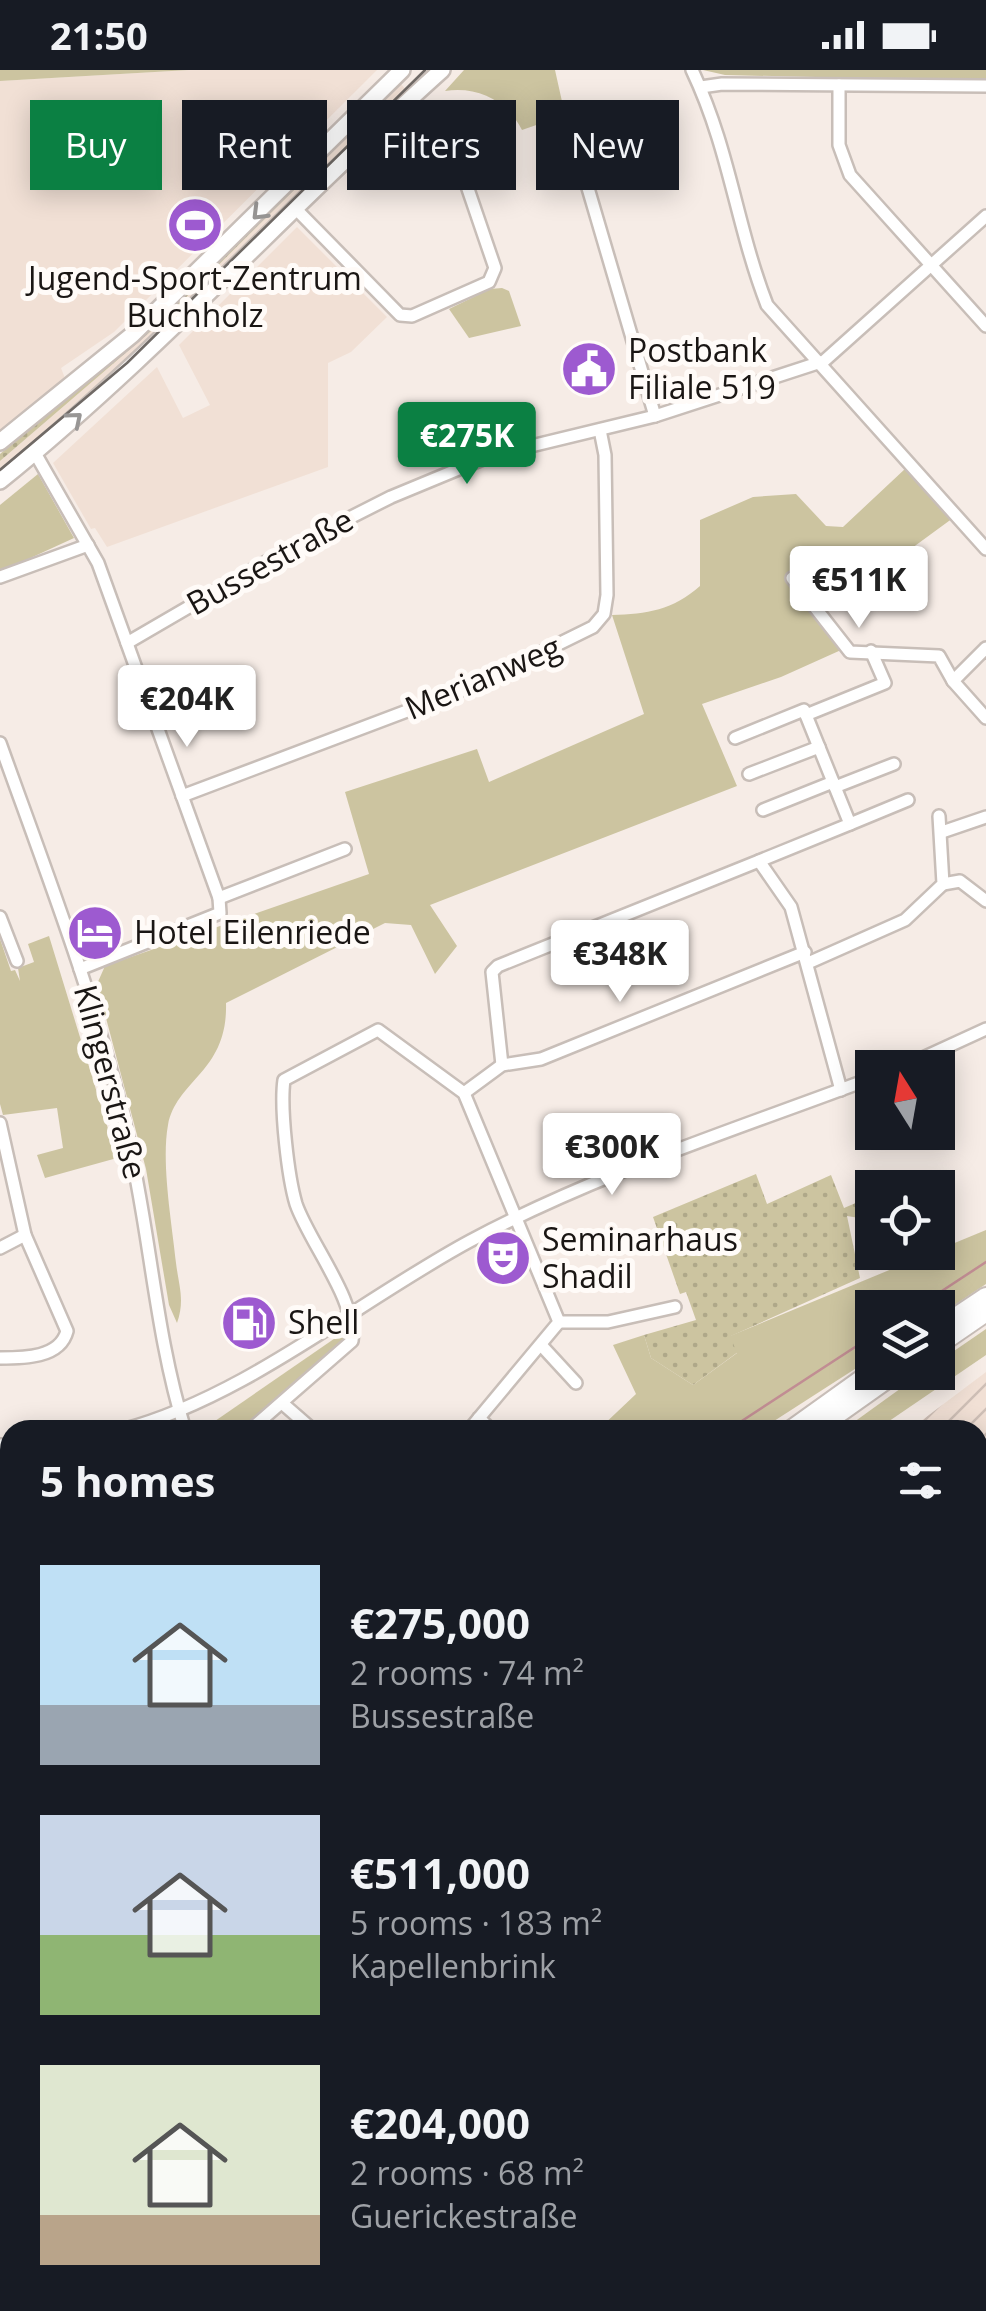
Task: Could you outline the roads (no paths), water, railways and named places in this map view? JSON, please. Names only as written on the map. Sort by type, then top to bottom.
[{"type":"highway","points":[[955,1317],[986,1296]]},
{"type":"highway","points":[[955,1333],[986,1312]]},
{"type":"highway","points":[[808,1420],[858,1390]]},
{"type":"highway","points":[[827,1420],[862,1390]]},
{"type":"highway","points":[[834,1420],[864,1390]]},
{"type":"main road","points":[[0,442],[132,336],[402,70]]},
{"type":"main road","points":[[0,485],[174,329],[442,70]]},
{"type":"street","points":[[692,70],[735,185],[748,255],[768,305],[986,550]]},
{"type":"street","points":[[839,85],[841,158],[866,194],[986,326]]},
{"type":"street","points":[[700,87],[986,86]]},
{"type":"street","points":[[295,208],[400,314],[412,316],[489,282],[495,268],[454,148],[409,99]]},
{"type":"street","points":[[589,190],[655,416]]},
{"type":"street","points":[[818,364],[986,216]]},
{"type":"street","name":"Bussestraße","points":[[127,643],[290,548],[390,496],[511,448],[655,416],[818,364]]},
{"type":"street","name":"Merianweg","points":[[182,796],[473,686],[594,628],[604,614],[606,595],[605,455],[600,430]]},
{"type":"street","points":[[36,452],[88,545],[220,898],[220,913],[80,969]]},
{"type":"street","points":[[0,577],[88,545]]},
{"type":"street","points":[[792,578],[850,652],[939,656],[953,681],[986,718]]},
{"type":"street","points":[[953,681],[986,648]]},
{"type":"street","points":[[806,716],[886,683],[871,651]]},
{"type":"street","points":[[734,738],[804,710],[850,824]]},
{"type":"street","name":"Klingerstraße","points":[[0,743],[80,969],[126,1127],[164,1357],[182,1420]]},
{"type":"street","points":[[749,774],[818,747]]},
{"type":"street","points":[[763,810],[894,764]]},
{"type":"street","points":[[502,1065],[492,972],[498,966],[908,800]]},
{"type":"street","points":[[938,816],[942,832],[942,884]]},
{"type":"street","points":[[942,832],[986,817]]},
{"type":"street","points":[[220,898],[345,849]]},
{"type":"street","points":[[759,861],[791,907],[841,1090]]},
{"type":"street","points":[[464,1093],[502,1065],[541,1060],[905,920],[942,884],[960,881],[986,901]]},
{"type":"street","points":[[0,917],[17,961]]},
{"type":"street","points":[[940,1050],[986,1029]]},
{"type":"street","points":[[262,1420],[352,1340],[348,1314],[296,1204],[284,1080],[378,1030],[464,1093],[513,1220],[559,1322]]},
{"type":"street","points":[[149,1420],[178,1409],[513,1220],[676,1150],[855,1085]]},
{"type":"street","points":[[0,1122],[25,1234],[67,1331],[65,1339],[51,1350],[0,1358]]},
{"type":"street","points":[[0,1248],[25,1234]]},
{"type":"street","points":[[559,1322],[608,1322],[676,1307]]},
{"type":"street","points":[[479,1418],[559,1322]]},
{"type":"street","points":[[541,1345],[576,1383]]},
{"type":"street","points":[[282,1403],[302,1420]]},
{"type":"waterway","points":[[943,1290],[986,1262]]},
{"type":"waterway","points":[[743,1420],[855,1347]]},
{"type":"tram line","points":[[0,470],[127,363],[425,70]]},
{"type":"place","name":"Jugend-Sport-Zentrum Buchholz","points":[[195,225]]},
{"type":"place","name":"Postbank Filiale 519","points":[[589,369]]},
{"type":"place","name":"Hotel Eilenriede","points":[[95,933]]},
{"type":"place","name":"Seminarhaus Shadil","points":[[503,1258]]},
{"type":"place","name":"Shell","points":[[249,1323]]}]
